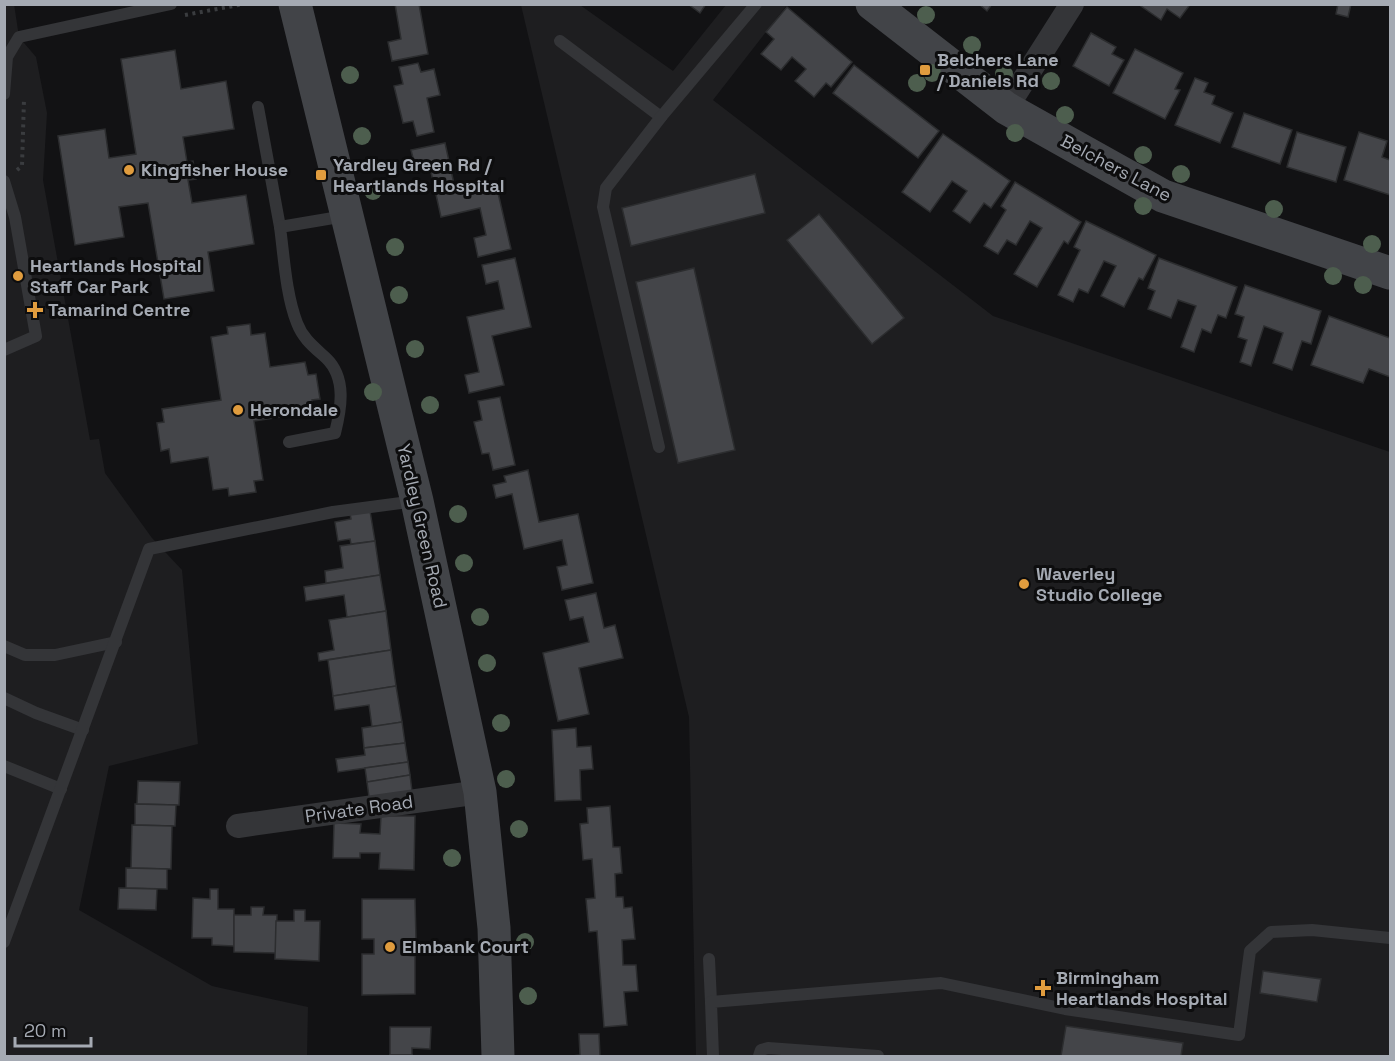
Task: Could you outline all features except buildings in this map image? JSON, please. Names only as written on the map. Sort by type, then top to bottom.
[{"type":"street","name":"Yardley Green Road","points":[[295,4],[417,501],[480,792],[494,928],[498,1056]]},
{"type":"street","name":"Belchers Lane","points":[[872,4],[1006,108],[1163,196],[1390,273]]},
{"type":"street","points":[[1006,108],[1072,4]]},
{"type":"street","name":"Private Road","points":[[238,826],[480,792]]},
{"type":"lane","points":[[4,94],[7,57],[19,37],[171,4]]},
{"type":"lane","points":[[659,447],[603,207],[606,188],[661,117],[756,4]]},
{"type":"lane","points":[[560,41],[661,117]]},
{"type":"lane","points":[[258,107],[296,320],[307,341],[332,365],[341,393],[335,434],[289,442]]},
{"type":"lane","points":[[4,180],[10,219],[36,336],[4,350]]},
{"type":"lane","points":[[280,227],[346,216]]},
{"type":"lane","points":[[4,942],[149,549],[333,512],[417,501]]},
{"type":"lane","points":[[4,646],[25,655],[55,655],[116,642]]},
{"type":"lane","points":[[4,698],[36,713],[83,730]]},
{"type":"lane","points":[[10,769],[62,789]]},
{"type":"lane","points":[[711,1002],[941,983],[1065,1009],[1239,1035],[1250,951],[1271,932],[1312,930],[1390,938]]},
{"type":"lane","points":[[709,959],[713,1056]]},
{"type":"lane","points":[[759,1056],[761,1050],[768,1048],[878,1056]]},
{"type":"path","points":[[178,16],[244,4]]},
{"type":"path","points":[[15,172],[22,166],[24,98]]},
{"type":"shaded area","points":[[14,4],[19,37],[36,57],[47,113],[43,180],[90,440],[99,439],[105,473],[152,538],[182,570],[198,744],[109,766],[79,910],[212,986],[308,1007],[307,1056],[5,1056],[4,5]]},
{"type":"shaded area","name":"Waverley Studio College","points":[[521,5],[580,5],[673,71],[726,5],[787,5],[713,100],[993,316],[1390,452],[1390,1056],[696,1056],[689,717]]},
{"type":"place","name":"Belchers Lane / Daniels Rd","points":[[925,70]]},
{"type":"place","name":"Kingfisher House","points":[[129,170]]},
{"type":"place","name":"Yardley Green Rd / Heartlands Hospital","points":[[321,175]]},
{"type":"place","name":"Heartlands Hospital Staff Car Park","points":[[18,276]]},
{"type":"place","name":"Tamarind Centre","points":[[35,310]]},
{"type":"place","name":"Herondale","points":[[238,410]]},
{"type":"place","name":"Waverley Studio College","points":[[1024,584]]},
{"type":"place","name":"Elmbank Court","points":[[390,947]]},
{"type":"place","name":"Birmingham Heartlands Hospital","points":[[1043,988]]}]
